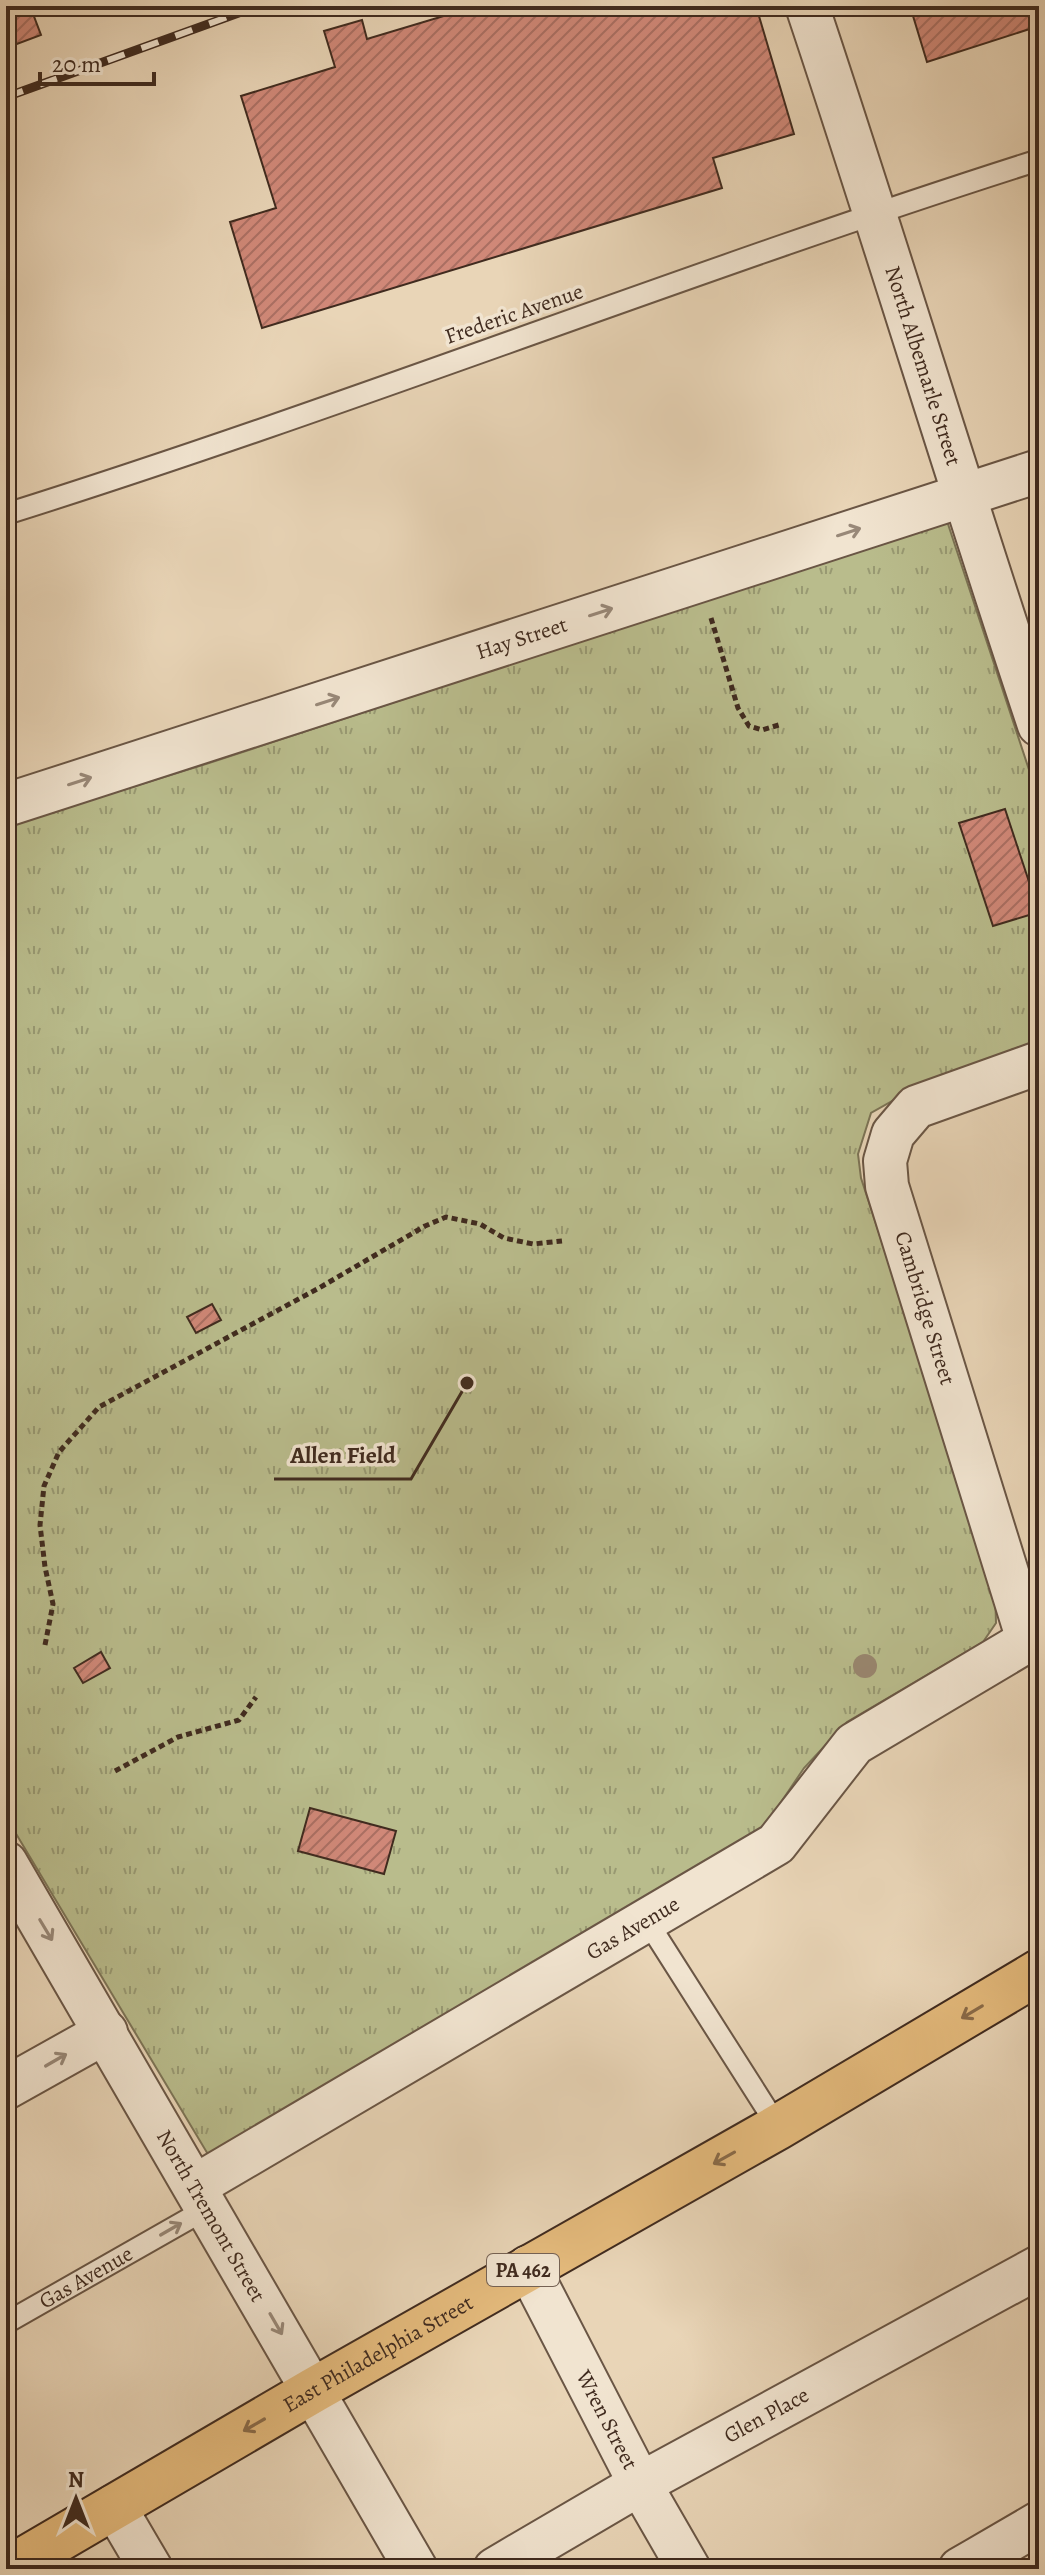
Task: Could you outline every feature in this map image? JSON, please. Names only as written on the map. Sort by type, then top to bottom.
[{"type":"main road","name":"East Philadelphia Street","points":[[8,2569],[528,2267],[778,2127],[1039,1972]]},
{"type":"street","name":"North Albemarle Street","points":[[807,6],[876,212],[962,495],[1039,725]]},
{"type":"street","name":"Hay Street","points":[[6,805],[1039,471]]},
{"type":"street","name":"Cambridge Street","points":[[1033,1637],[887,1186],[885,1161],[893,1134],[916,1107],[1039,1063]]},
{"type":"street","name":"Gas Avenue","points":[[202,2197],[776,1844],[854,1744],[1033,1637]]},
{"type":"street","name":"North Tremont Street","points":[[6,1863],[416,2569]]},
{"type":"street","points":[[6,2088],[106,2032]]},
{"type":"street","name":"Wren Street","points":[[528,2267],[640,2484],[689,2569]]},
{"type":"street","name":"Glen Place","points":[[495,2569],[640,2484],[1039,2267]]},
{"type":"street","points":[[114,2506],[151,2569]]},
{"type":"street","points":[[960,2569],[1039,2523]]},
{"type":"lane","name":"Frederic Avenue","points":[[6,514],[158,466],[876,212],[1039,160]]},
{"type":"lane","points":[[647,1921],[778,2127]]},
{"type":"lane","name":"Gas Avenue","points":[[6,2323],[202,2197]]},
{"type":"path","points":[[709,613],[738,708],[749,726],[762,730],[782,724]]},
{"type":"path","points":[[45,1645],[53,1604],[40,1525],[44,1486],[59,1452],[99,1407],[446,1217],[480,1224],[504,1238],[533,1244],[562,1241]]},
{"type":"path","points":[[115,1771],[178,1737],[239,1720],[256,1697]]},
{"type":"green space","points":[[947,521],[1039,800],[1039,1043],[919,1086],[871,1113],[858,1154],[861,1178],[995,1588],[996,1623],[983,1642],[847,1722],[804,1768],[761,1832],[209,2156],[6,1817],[6,826],[209,763]]},
{"type":"building","points":[[6,6],[30,6],[41,35],[6,48]]},
{"type":"building","points":[[477,6],[756,6],[794,134],[713,158],[722,188],[262,328],[230,222],[276,208],[241,96],[335,67],[324,31],[362,20],[367,39]]},
{"type":"building","points":[[910,6],[1039,6],[1039,26],[927,62]]},
{"type":"building","points":[[1005,809],[1039,912],[993,926],[959,823]]},
{"type":"building","points":[[212,1304],[221,1320],[196,1333],[187,1317]]},
{"type":"building","points":[[101,1652],[110,1668],[83,1683],[74,1668]]},
{"type":"building","points":[[310,1808],[396,1831],[384,1874],[298,1851]]},
{"type":"railway","points":[[6,97],[258,6]]},
{"type":"place","name":"Allen Field","points":[[467,1383]]}]
